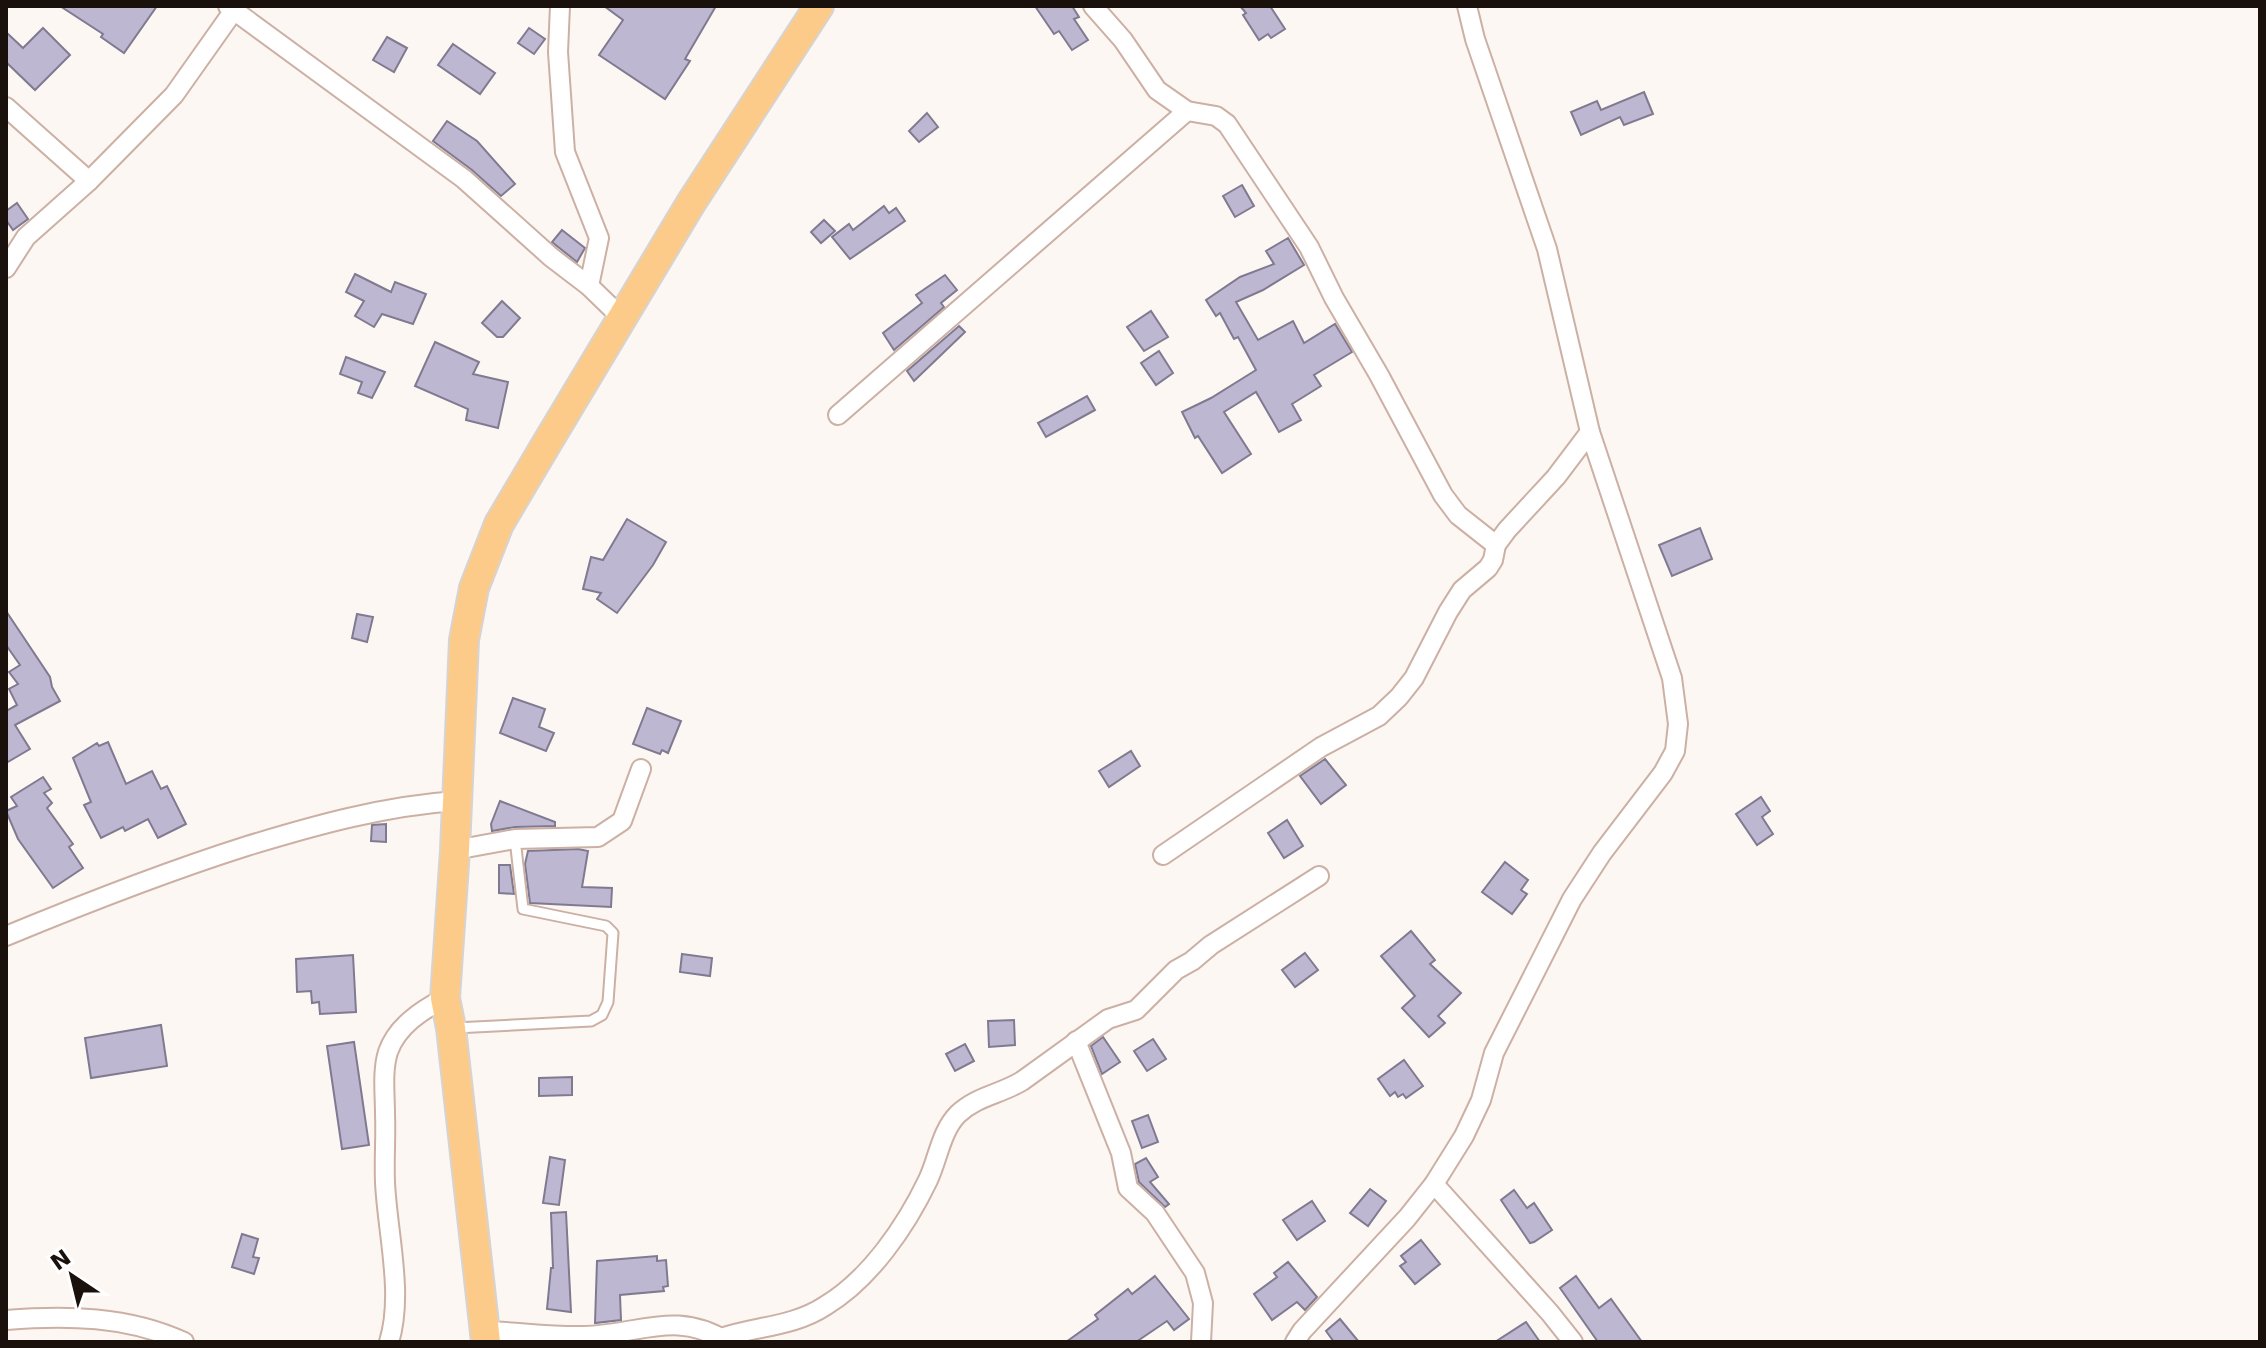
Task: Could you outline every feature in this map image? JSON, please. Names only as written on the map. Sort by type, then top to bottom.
[{"type":"main road","points":[[486,1337],[445,998],[464,640],[474,588],[499,524],[691,203],[819,6]]},
{"type":"street","points":[[560,6],[558,52],[565,152],[599,232],[599,247],[589,286]]},
{"type":"street","points":[[1093,6],[1123,40],[1157,90],[1187,111],[1216,116],[1235,134],[1309,247],[1443,495],[1458,515],[1496,545]]},
{"type":"street","points":[[1295,1342],[1434,1184],[1464,1136],[1481,1100],[1494,1053],[1572,899],[1602,853],[1663,773],[1675,751],[1678,724],[1672,678],[1590,432],[1547,249],[1475,39],[1467,6]]},
{"type":"street","points":[[6,268],[26,237],[89,181],[174,95],[233,8],[464,179],[622,318]]},
{"type":"street","points":[[6,107],[89,181]]},
{"type":"street","points":[[838,415],[1187,111]]},
{"type":"street","points":[[1163,855],[1321,747],[1379,716],[1414,678],[1462,590],[1488,568],[1496,545],[1556,477],[1590,432]]},
{"type":"street","points":[[455,850],[515,839],[586,839],[611,830],[622,821],[641,769]]},
{"type":"street","points":[[6,936],[141,881],[289,833],[380,809],[456,801]]},
{"type":"street","points":[[486,1337],[584,1336],[680,1324],[698,1327],[725,1340],[740,1331],[795,1321],[840,1296],[864,1274],[911,1212],[958,1115],[979,1098],[1022,1081],[1115,1015],[1139,1008],[1176,970],[1319,876]]},
{"type":"street","points":[[389,1342],[394,1290],[385,1182],[388,1051],[399,1032],[420,1012],[445,998]]},
{"type":"street","points":[[1076,1041],[1121,1153],[1128,1188],[1155,1213],[1195,1273],[1203,1303],[1201,1342]]},
{"type":"street","points":[[1434,1184],[1573,1342]]},
{"type":"street","points":[[6,1320],[98,1317],[184,1342]]},
{"type":"lane","points":[[451,1028],[591,1021],[602,1015],[608,1002],[613,933],[606,926],[523,909],[515,839]]},
{"type":"building","points":[[60,6],[157,6],[124,53],[101,37],[103,34]]},
{"type":"building","points":[[604,6],[716,6],[685,59],[690,61],[665,99],[599,55],[623,20]]},
{"type":"building","points":[[1035,6],[1072,6],[1079,17],[1074,19],[1088,40],[1072,50],[1059,31],[1054,34]]},
{"type":"building","points":[[1240,6],[1270,6],[1285,29],[1271,38],[1268,34],[1259,40]]},
{"type":"building","points":[[43,28],[70,55],[35,90],[6,62],[6,32],[23,48]]},
{"type":"building","points":[[529,28],[545,39],[534,54],[518,43]]},
{"type":"building","points":[[387,37],[407,48],[394,72],[373,60]]},
{"type":"building","points":[[453,44],[495,73],[480,94],[438,65]]},
{"type":"building","points":[[1644,92],[1653,114],[1624,125],[1620,117],[1581,135],[1571,112],[1597,101],[1601,110]]},
{"type":"building","points":[[927,113],[938,127],[919,142],[909,131]]},
{"type":"building","points":[[447,121],[477,141],[515,184],[501,196],[433,141]]},
{"type":"building","points":[[1242,185],[1254,206],[1235,217],[1223,196]]},
{"type":"building","points":[[17,203],[28,219],[13,230],[6,220],[6,211]]},
{"type":"building","points":[[884,206],[889,213],[896,208],[905,221],[850,259],[832,237],[849,224],[853,230]]},
{"type":"building","points":[[824,220],[835,231],[821,243],[811,232]]},
{"type":"building","points":[[562,230],[585,248],[577,262],[552,242]]},
{"type":"building","points":[[1288,238],[1304,265],[1236,302],[1258,340],[1293,321],[1304,343],[1335,324],[1352,352],[1314,375],[1321,386],[1292,404],[1301,420],[1279,432],[1256,392],[1224,412],[1251,454],[1222,473],[1198,436],[1195,438],[1182,412],[1256,370],[1238,337],[1234,339],[1220,313],[1216,316],[1206,300],[1240,277],[1274,264],[1266,251]]},
{"type":"building","points":[[355,274],[391,292],[395,282],[426,294],[413,324],[382,314],[374,327],[355,316],[364,301],[346,292]]},
{"type":"building","points":[[945,275],[957,290],[941,303],[944,307],[894,350],[883,333],[922,303],[916,295]]},
{"type":"building","points":[[502,301],[520,318],[503,337],[497,337],[482,323]]},
{"type":"building","points":[[1151,311],[1168,337],[1144,351],[1127,327]]},
{"type":"building","points":[[959,326],[965,332],[914,381],[907,371]]},
{"type":"building","points":[[435,342],[479,362],[473,374],[508,382],[498,428],[466,420],[468,409],[415,386]]},
{"type":"building","points":[[1159,351],[1173,373],[1156,385],[1141,363]]},
{"type":"building","points":[[346,357],[385,372],[372,398],[358,393],[362,382],[340,374]]},
{"type":"building","points":[[1087,396],[1095,410],[1046,437],[1038,423]]},
{"type":"building","points":[[627,519],[666,542],[617,613],[597,599],[601,593],[583,589],[591,557],[603,560]]},
{"type":"building","points":[[1700,528],[1712,559],[1672,576],[1659,545]]},
{"type":"building","points":[[6,611],[50,677],[60,701],[15,725],[30,749],[6,763],[6,711],[17,705],[9,689],[18,684],[9,672],[20,665],[6,645]]},
{"type":"building","points":[[357,614],[373,617],[367,642],[352,638]]},
{"type":"building","points":[[513,698],[545,709],[539,727],[554,733],[546,751],[500,733]]},
{"type":"building","points":[[647,708],[681,721],[668,753],[662,750],[660,754],[633,744]]},
{"type":"building","points":[[108,742],[126,784],[152,771],[161,789],[167,786],[186,824],[158,838],[148,819],[125,831],[123,827],[101,838],[84,805],[91,802],[73,758],[97,743],[99,746]]},
{"type":"building","points":[[1131,751],[1140,766],[1109,787],[1099,771]]},
{"type":"building","points":[[1325,759],[1346,785],[1321,804],[1300,776]]},
{"type":"building","points":[[43,777],[51,789],[44,793],[52,803],[47,808],[73,844],[69,847],[83,868],[53,888],[18,839],[6,811],[17,806],[11,797]]},
{"type":"building","points":[[1761,797],[1770,811],[1762,817],[1773,834],[1757,845],[1736,814]]},
{"type":"building","points":[[500,801],[555,822],[555,826],[492,831],[491,824]]},
{"type":"building","points":[[1287,820],[1303,846],[1284,858],[1268,833]]},
{"type":"building","points":[[386,824],[386,842],[371,841],[372,825]]},
{"type":"building","points":[[528,851],[588,851],[582,887],[612,888],[611,907],[530,903],[525,864]]},
{"type":"building","points":[[1505,862],[1528,880],[1521,890],[1527,894],[1512,914],[1482,892]]},
{"type":"building","points":[[499,865],[510,865],[514,894],[499,893]]},
{"type":"building","points":[[1411,931],[1435,960],[1430,964],[1461,993],[1438,1016],[1445,1023],[1429,1037],[1402,1008],[1415,996],[1381,956]]},
{"type":"building","points":[[1305,953],[1318,970],[1295,987],[1282,970]]},
{"type":"building","points":[[682,954],[712,958],[710,976],[680,972]]},
{"type":"building","points":[[353,955],[356,1012],[320,1014],[319,1002],[312,1003],[311,991],[297,992],[296,959]]},
{"type":"building","points":[[1014,1020],[1015,1045],[989,1047],[988,1021]]},
{"type":"building","points":[[161,1025],[167,1066],[91,1078],[85,1038]]},
{"type":"building","points":[[1103,1037],[1120,1062],[1102,1074],[1091,1046]]},
{"type":"building","points":[[1153,1039],[1166,1059],[1147,1071],[1134,1051]]},
{"type":"building","points":[[354,1042],[369,1145],[342,1149],[327,1046]]},
{"type":"building","points":[[965,1044],[974,1061],[955,1071],[946,1054]]},
{"type":"building","points":[[1404,1060],[1423,1086],[1406,1098],[1403,1094],[1398,1097],[1395,1092],[1390,1096],[1378,1079]]},
{"type":"building","points":[[572,1077],[572,1095],[539,1096],[539,1078]]},
{"type":"building","points":[[1148,1115],[1158,1142],[1142,1148],[1132,1121]]},
{"type":"building","points":[[550,1157],[565,1160],[559,1205],[543,1203]]},
{"type":"building","points":[[1146,1158],[1158,1177],[1150,1182],[1169,1204],[1165,1207],[1139,1182],[1135,1164]]},
{"type":"building","points":[[1370,1189],[1386,1201],[1368,1226],[1350,1213]]},
{"type":"building","points":[[1514,1190],[1527,1208],[1534,1203],[1552,1230],[1534,1242],[1530,1243],[1501,1200]]},
{"type":"building","points":[[1312,1201],[1325,1221],[1297,1240],[1283,1220]]},
{"type":"building","points":[[566,1212],[571,1312],[547,1309],[553,1268],[551,1213]]},
{"type":"building","points":[[242,1234],[258,1239],[253,1257],[259,1258],[254,1274],[232,1267]]},
{"type":"building","points":[[1421,1240],[1440,1264],[1415,1284],[1400,1266],[1406,1262],[1401,1256]]},
{"type":"building","points":[[657,1256],[657,1261],[666,1260],[668,1286],[663,1287],[664,1291],[620,1295],[621,1320],[595,1323],[597,1261]]},
{"type":"building","points":[[1288,1262],[1317,1297],[1305,1310],[1297,1302],[1272,1320],[1254,1294],[1277,1277],[1274,1273]]},
{"type":"building","points":[[1155,1276],[1189,1319],[1174,1330],[1167,1321],[1136,1342],[1066,1342],[1098,1319],[1095,1315],[1128,1289],[1132,1294]]},
{"type":"building","points":[[1576,1276],[1599,1308],[1611,1299],[1642,1342],[1598,1342],[1560,1288]]},
{"type":"building","points":[[1340,1319],[1359,1342],[1334,1342],[1326,1331]]},
{"type":"building","points":[[1526,1322],[1540,1342],[1495,1342]]}]
